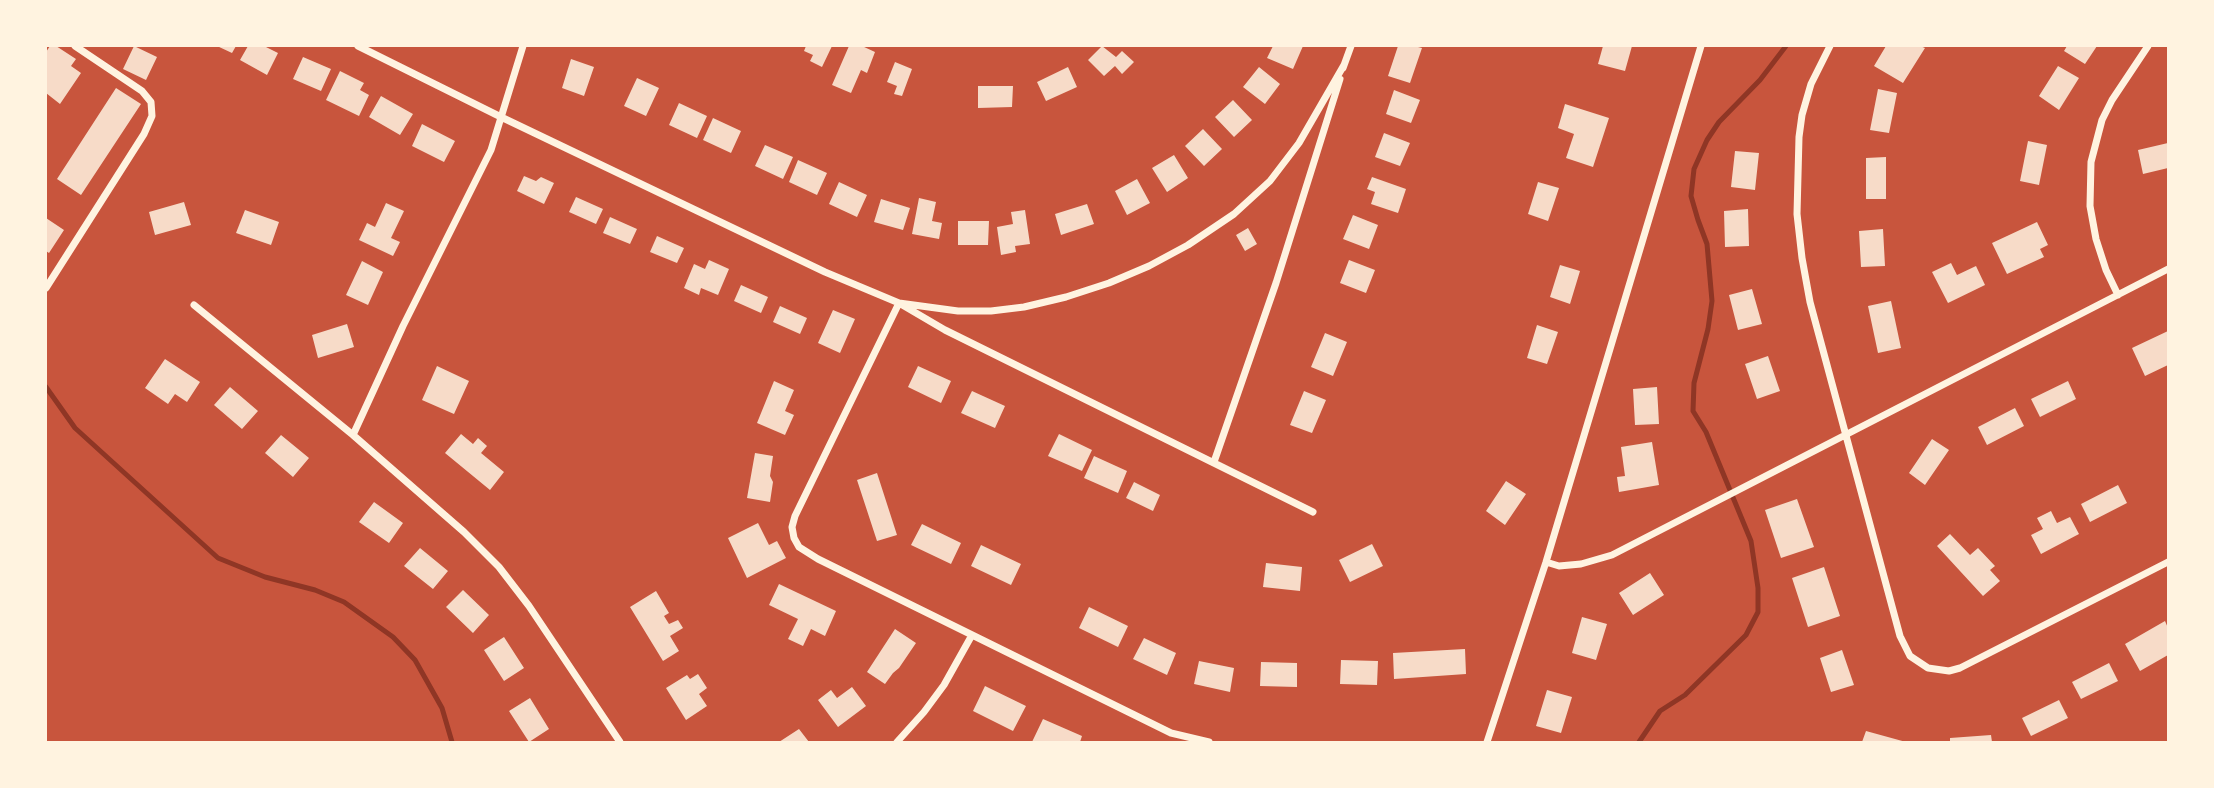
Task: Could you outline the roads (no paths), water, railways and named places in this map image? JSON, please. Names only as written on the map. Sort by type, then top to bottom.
[{"type":"street","points":[[46,288],[144,134],[152,116],[151,102],[142,91],[75,46]]},
{"type":"street","points":[[358,46],[825,272],[898,303],[945,330],[1313,512]]},
{"type":"street","points":[[353,435],[403,326],[491,150],[523,46]]},
{"type":"street","points":[[1214,462],[1289,245],[1351,46]]},
{"type":"street","points":[[1487,743],[1546,562],[1700,46]]},
{"type":"street","points":[[1830,46],[1811,84],[1802,116],[1797,159],[1797,214],[1802,258],[1810,302],[1900,636],[1910,656],[1918,663],[1938,670],[1960,668],[2168,562]]},
{"type":"street","points":[[2118,295],[2096,239],[2091,206],[2091,162],[2102,120],[2148,46]]},
{"type":"street","points":[[898,303],[958,311],[1024,307],[1108,283],[1178,250],[1234,214],[1270,181],[1299,144],[1344,65]]},
{"type":"street","points":[[1546,562],[1559,566],[1581,565],[1612,555],[2168,270]]},
{"type":"street","points":[[898,303],[794,516],[792,527],[799,547],[818,559],[1171,733],[1209,743]]},
{"type":"street","points":[[194,304],[353,435],[464,532],[499,568],[529,606],[620,743]]},
{"type":"street","points":[[897,743],[944,685],[972,635]]},
{"type":"waterway","points":[[1639,742],[1660,711],[1685,695],[1746,635],[1758,612],[1758,588],[1751,541],[1706,432],[1693,411],[1694,383],[1712,301],[1707,244],[1691,196],[1694,169],[1707,140],[1719,122],[1760,80],[1786,46]]},
{"type":"waterway","points":[[46,387],[75,428],[218,558],[265,577],[315,590],[344,602],[393,637],[415,660],[442,708],[452,742]]}]
